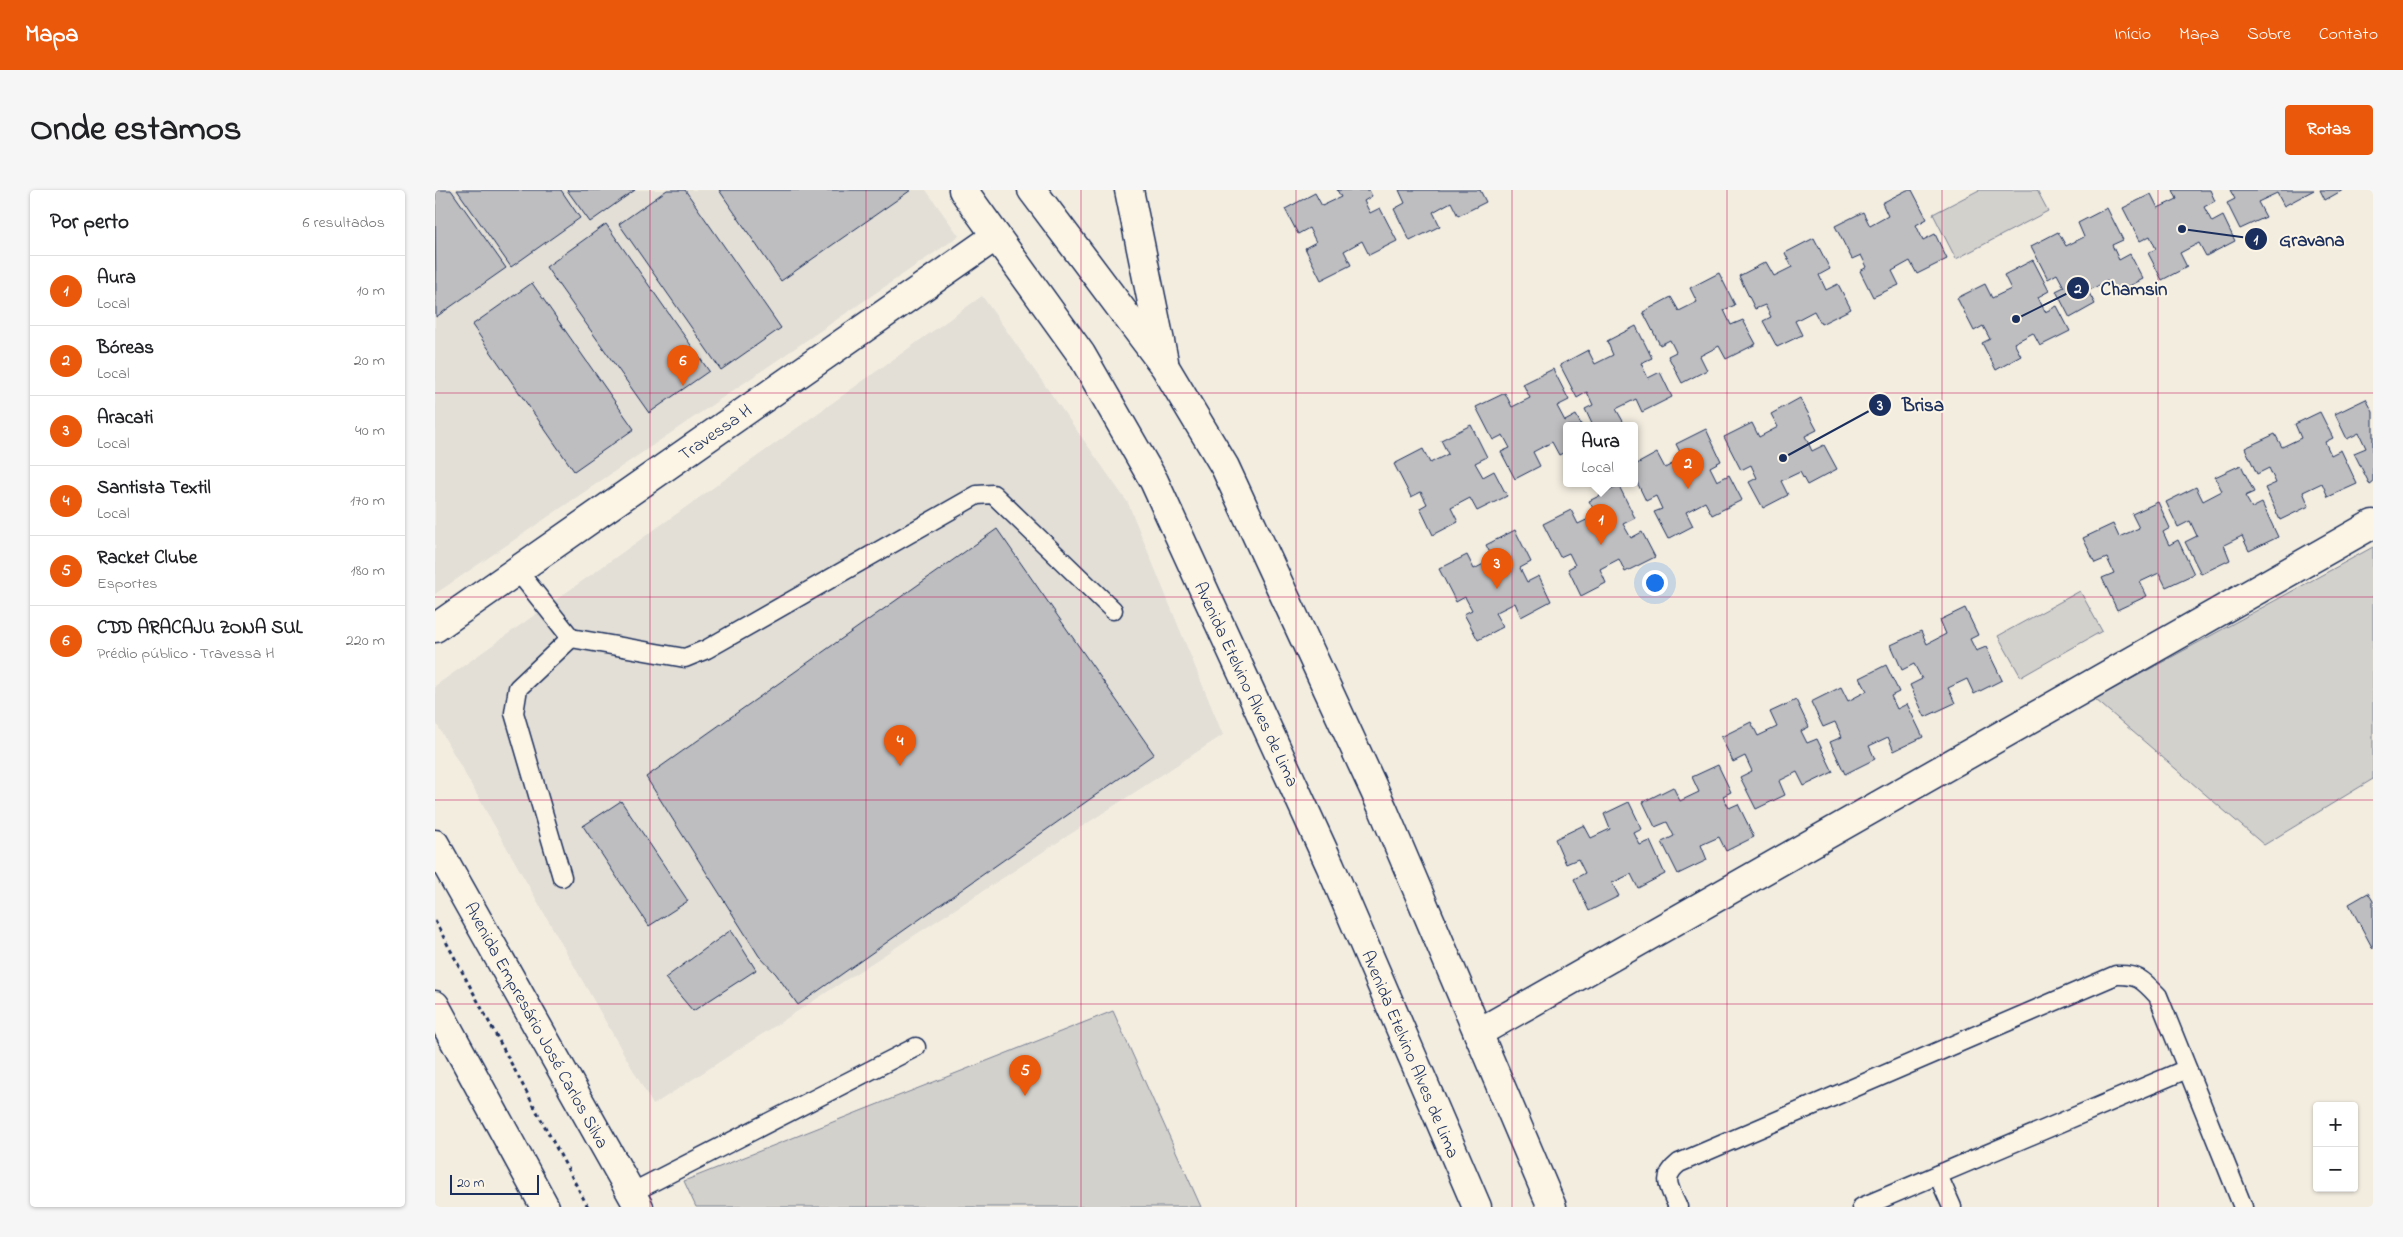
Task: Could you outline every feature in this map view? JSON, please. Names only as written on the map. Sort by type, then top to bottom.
[{"type":"main road","name":"Avenida Etelvino Alves de Lima","points":[[963,190],[1081,354],[1154,481],[1330,865],[1477,1207]]},
{"type":"main road","points":[[1032,190],[1165,367],[1225,467],[1383,809],[1552,1207]]},
{"type":"main road","points":[[1129,190],[1165,367]]},
{"type":"main road","name":"Travessa H","points":[[435,628],[996,236]]},
{"type":"main road","points":[[1478,1033],[2373,524]]},
{"type":"main road","name":"Avenida Empresário José Carlos Silva","points":[[435,844],[635,1200]]},
{"type":"main road","points":[[435,1005],[545,1207]]},
{"type":"lane","points":[[517,570],[571,638],[685,658],[715,644],[977,495],[993,494],[1113,610]]},
{"type":"lane","points":[[561,877],[514,713],[518,688],[571,638]]},
{"type":"lane","points":[[1678,1207],[1667,1180],[1669,1173],[1679,1163],[2116,975],[2132,975],[2145,982],[2158,996],[2243,1207]]},
{"type":"lane","points":[[635,1200],[916,1047]]},
{"type":"lane","points":[[1862,1207],[2187,1069]]},
{"type":"lane","points":[[1938,1175],[1952,1207]]},
{"type":"path","points":[[435,921],[588,1207]]},
{"type":"shaded area","points":[[435,190],[926,190],[959,236],[435,594]]},
{"type":"shaded area","points":[[1979,190],[2037,190],[2048,211],[1956,259],[1933,214]]},
{"type":"shaded area","points":[[982,296],[1128,503],[1223,735],[653,1105],[435,721],[435,686]]},
{"type":"shaded area","points":[[2373,547],[2373,779],[2264,845],[2095,699]]},
{"type":"shaded area","points":[[2080,591],[2102,631],[2021,677],[1998,636]]},
{"type":"shaded area","points":[[1113,1011],[1201,1207],[696,1207],[684,1181]]},
{"type":"building","points":[[435,190],[451,190],[506,268],[436,317]]},
{"type":"building","points":[[457,190],[561,190],[580,218],[511,267]]},
{"type":"building","points":[[567,190],[635,190],[590,222]]},
{"type":"building","points":[[667,190],[685,190],[781,328],[721,370],[619,224]]},
{"type":"building","points":[[719,190],[911,190],[781,281]]},
{"type":"building","points":[[1337,190],[1369,190],[1372,196],[1364,201],[1370,213],[1380,208],[1397,241],[1369,255],[1362,241],[1344,251],[1351,265],[1321,280],[1305,248],[1316,242],[1309,228],[1298,234],[1285,209],[1315,193],[1322,206],[1341,197]]},
{"type":"building","points":[[1399,190],[1480,190],[1486,202],[1458,216],[1451,202],[1433,212],[1440,226],[1410,241],[1394,209],[1405,203]]},
{"type":"building","points":[[1907,190],[1912,190],[1927,219],[1916,225],[1923,240],[1935,234],[1947,259],[1917,274],[1910,261],[1892,271],[1899,285],[1873,297],[1860,271],[1867,267],[1861,255],[1852,259],[1835,226],[1863,212],[1870,226],[1888,216],[1882,203]]},
{"type":"building","points":[[2173,190],[2210,190],[2215,201],[2204,207],[2212,222],[2223,216],[2235,241],[2206,256],[2199,243],[2180,253],[2187,267],[2162,280],[2148,253],[2156,249],[2150,236],[2140,241],[2123,208],[2151,194],[2158,208],[2177,199]]},
{"type":"building","points":[[2230,190],[2314,190],[2284,206],[2277,193],[2258,202],[2266,217],[2240,229],[2227,203],[2235,199]]},
{"type":"building","points":[[2320,190],[2343,190],[2325,200]]},
{"type":"building","points":[[2107,208],[2123,240],[2112,245],[2119,260],[2130,254],[2143,279],[2114,294],[2107,281],[2088,291],[2095,304],[2070,318],[2056,291],[2064,287],[2057,274],[2048,279],[2031,246],[2058,232],[2066,246],[2084,237],[2078,223]]},
{"type":"building","points":[[606,224],[709,371],[649,413],[546,267]]},
{"type":"building","points":[[1814,238],[1830,269],[1819,275],[1826,290],[1838,284],[1851,309],[1821,324],[1814,311],[1795,321],[1802,335],[1777,347],[1763,321],[1771,317],[1765,305],[1755,309],[1739,276],[1766,262],[1774,276],[1792,267],[1785,253]]},
{"type":"building","points":[[2033,260],[2049,291],[2038,297],[2045,312],[2057,306],[2070,331],[2040,346],[2033,333],[2014,343],[2021,356],[1996,370],[1982,343],[1990,339],[1983,326],[1974,331],[1957,298],[1985,284],[1992,298],[2011,289],[2004,275]]},
{"type":"building","points":[[1719,273],[1735,305],[1724,310],[1731,325],[1743,320],[1756,344],[1726,359],[1719,346],[1700,356],[1707,370],[1682,383],[1668,356],[1676,352],[1670,340],[1660,345],[1643,312],[1671,297],[1679,311],[1697,302],[1690,288]]},
{"type":"building","points":[[532,283],[634,429],[574,471],[472,325]]},
{"type":"building","points":[[1636,326],[1652,358],[1641,363],[1648,378],[1660,372],[1672,397],[1642,412],[1636,399],[1616,409],[1623,422],[1591,422],[1585,409],[1593,405],[1587,392],[1577,398],[1560,365],[1588,350],[1595,364],[1613,355],[1607,341]]},
{"type":"building","points":[[1553,369],[1569,400],[1557,406],[1565,421],[1576,415],[1580,422],[1563,422],[1563,453],[1559,455],[1552,442],[1533,452],[1540,466],[1515,479],[1501,452],[1510,448],[1503,435],[1493,440],[1476,407],[1505,393],[1512,407],[1530,398],[1523,384]]},
{"type":"building","points":[[1800,398],[1817,430],[1805,436],[1812,451],[1824,445],[1837,469],[1807,485],[1800,472],[1781,481],[1788,495],[1763,508],[1749,482],[1757,478],[1751,465],[1741,470],[1724,437],[1752,423],[1759,437],[1778,427],[1771,414]]},
{"type":"building","points":[[2366,399],[2373,412],[2373,483],[2370,485],[2354,453],[2366,448],[2359,433],[2347,439],[2335,414]]},
{"type":"building","points":[[2320,412],[2333,438],[2325,442],[2331,455],[2341,450],[2357,484],[2328,497],[2322,483],[2303,492],[2309,506],[2280,520],[2265,488],[2276,483],[2269,468],[2257,474],[2245,448],[2275,434],[2282,447],[2301,438],[2295,424]]},
{"type":"building","points":[[1471,425],[1487,457],[1475,463],[1483,477],[1494,471],[1507,496],[1477,511],[1470,498],[1451,508],[1458,522],[1433,535],[1420,508],[1427,504],[1421,492],[1411,497],[1394,464],[1423,449],[1430,463],[1448,454],[1441,440]]},
{"type":"building","points":[[1706,429],[1721,461],[1710,467],[1717,481],[1729,475],[1742,500],[1712,515],[1705,502],[1686,512],[1693,526],[1668,539],[1654,512],[1662,509],[1656,496],[1646,501],[1638,484],[1638,463],[1657,453],[1665,468],[1683,458],[1676,444]]},
{"type":"building","points":[[2241,465],[2254,492],[2245,496],[2252,508],[2262,503],[2278,537],[2249,551],[2242,536],[2224,545],[2230,560],[2201,574],[2185,542],[2197,536],[2190,521],[2178,527],[2166,502],[2196,487],[2203,501],[2222,491],[2215,477]]},
{"type":"building","points":[[1620,487],[1635,518],[1623,524],[1631,538],[1642,532],[1655,557],[1625,572],[1619,559],[1600,569],[1606,583],[1581,596],[1568,569],[1575,565],[1569,553],[1560,557],[1543,524],[1571,510],[1578,524],[1597,515],[1589,501]]},
{"type":"building","points":[[2158,502],[2170,528],[2163,532],[2169,545],[2178,540],[2194,574],[2166,587],[2159,573],[2140,582],[2147,596],[2117,610],[2102,578],[2114,573],[2107,558],[2095,563],[2083,538],[2113,524],[2119,537],[2139,528],[2132,514]]},
{"type":"building","points":[[997,529],[1154,754],[798,1005],[776,974],[759,956],[646,777]]},
{"type":"building","points":[[1515,530],[1531,562],[1520,568],[1527,582],[1539,576],[1551,601],[1521,617],[1515,603],[1495,613],[1503,627],[1478,640],[1464,614],[1472,610],[1465,597],[1456,602],[1439,569],[1467,555],[1474,569],[1493,559],[1486,545]]},
{"type":"building","points":[[1965,608],[1978,635],[1970,639],[1976,651],[1986,647],[2002,680],[1974,694],[1967,679],[1948,688],[1955,703],[1925,717],[1910,685],[1922,679],[1914,664],[1902,670],[1891,645],[1921,631],[1927,644],[1946,634],[1940,620]]},
{"type":"building","points":[[1886,665],[1899,692],[1891,696],[1897,709],[1907,704],[1923,737],[1894,751],[1888,737],[1869,746],[1875,759],[1845,774],[1830,742],[1842,737],[1835,722],[1823,727],[1811,702],[1841,687],[1848,701],[1867,691],[1860,678]]},
{"type":"building","points":[[1796,700],[1809,727],[1801,731],[1807,743],[1817,739],[1833,772],[1804,786],[1797,772],[1779,781],[1785,795],[1756,809],[1740,777],[1752,771],[1745,756],[1733,762],[1721,737],[1751,722],[1758,736],[1777,727],[1770,712]]},
{"type":"building","points":[[1718,765],[1731,792],[1723,796],[1729,808],[1738,804],[1754,837],[1726,851],[1719,837],[1701,845],[1707,860],[1678,874],[1662,842],[1674,836],[1667,822],[1655,827],[1643,802],[1673,787],[1680,801],[1699,792],[1692,777]]},
{"type":"building","points":[[621,801],[688,901],[649,926],[583,826]]},
{"type":"building","points":[[1629,802],[1642,829],[1634,833],[1640,845],[1650,841],[1665,874],[1638,888],[1631,874],[1612,883],[1619,896],[1589,911],[1574,879],[1585,873],[1578,859],[1566,864],[1555,839],[1584,825],[1591,838],[1610,829],[1604,814]]},
{"type":"building","points":[[2368,893],[2373,901],[2373,949],[2349,904]]},
{"type":"building","points":[[731,930],[756,970],[693,1011],[665,978]]},
{"type":"place","name":"Gravana","points":[[2182,229]]},
{"type":"place","name":"Chamsin","points":[[2016,319]]},
{"type":"place","name":"CDD ARACAJU ZONA SUL","points":[[683,386]]},
{"type":"place","name":"Brisa","points":[[1783,458]]},
{"type":"place","name":"Bóreas","points":[[1688,489]]},
{"type":"place","name":"Aura","points":[[1601,545]]},
{"type":"place","name":"Aracati","points":[[1497,589]]},
{"type":"place","name":"Santista Textil","points":[[900,766]]},
{"type":"place","name":"Racket Clube","points":[[1025,1096]]}]
